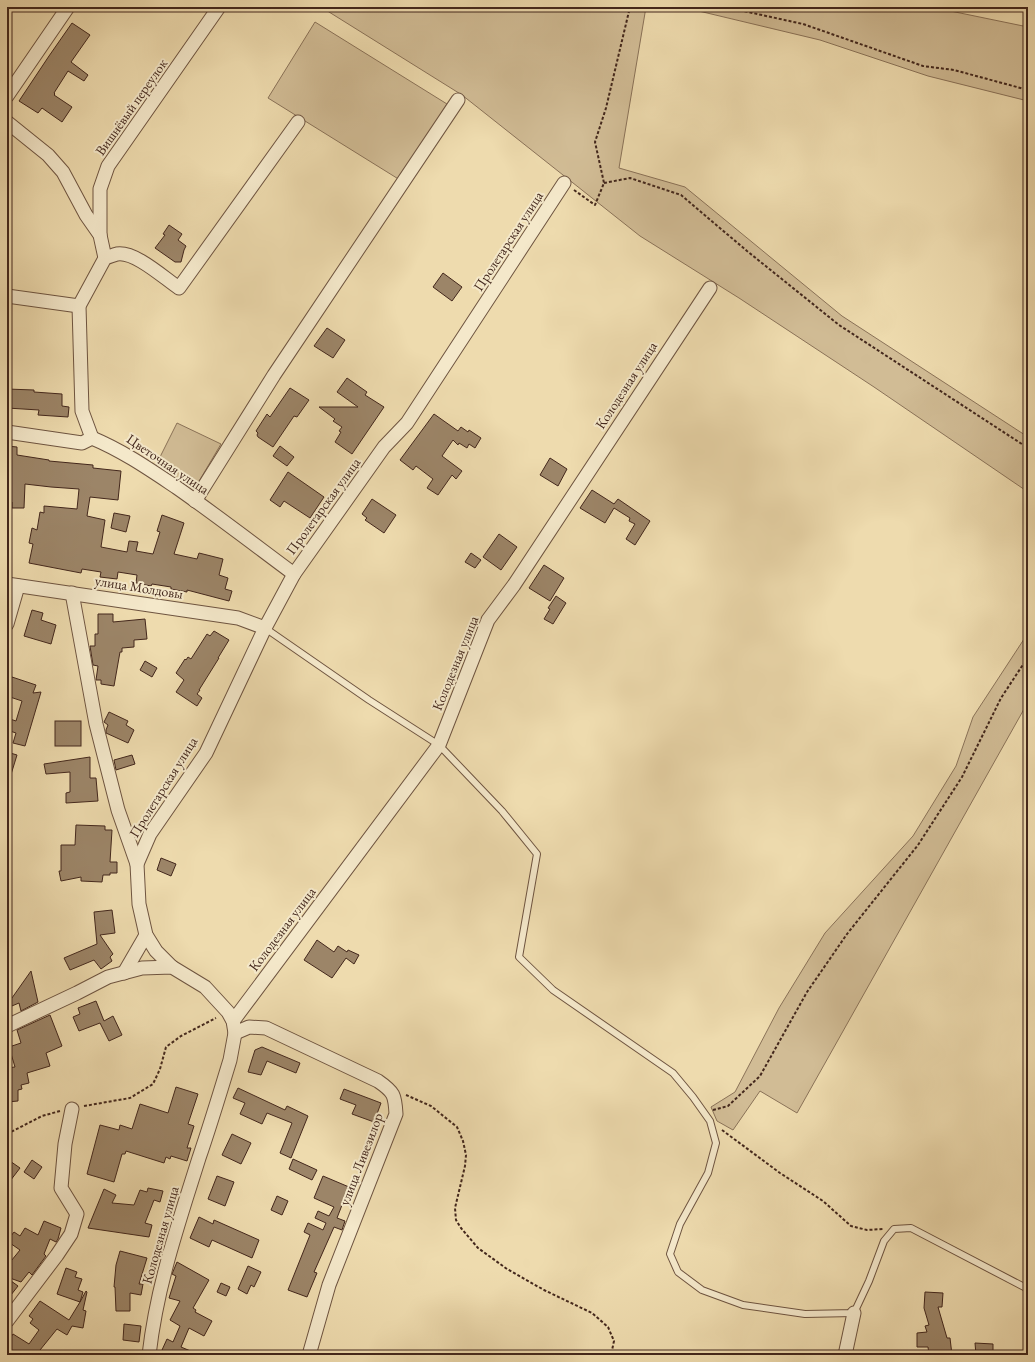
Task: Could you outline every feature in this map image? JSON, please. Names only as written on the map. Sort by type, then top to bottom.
[{"type":"street","points":[[7,96],[68,7]]},
{"type":"street","name":"Вишнёвый переулок","points":[[100,235],[100,189],[108,166],[219,7]]},
{"type":"street","points":[[195,501],[274,375],[458,100]]},
{"type":"street","points":[[7,122],[48,155],[63,172],[86,215],[100,235],[105,258],[79,306],[82,412],[92,438],[82,443],[7,432]]},
{"type":"street","points":[[105,258],[117,254],[129,255],[179,288],[298,122]]},
{"type":"street","name":"Пролетарская улица","points":[[137,864],[150,834],[206,753],[265,628],[294,574],[384,447],[407,423],[564,183]]},
{"type":"street","name":"Колодезная улица","points":[[149,1355],[161,1285],[171,1244],[227,1067],[232,1022],[438,745],[488,620],[514,585],[710,288]]},
{"type":"street","points":[[7,296],[79,306]]},
{"type":"street","name":"Цветочная улица","points":[[92,438],[112,446],[135,459],[294,574]]},
{"type":"street","points":[[7,624],[13,585]]},
{"type":"street","name":"улица Молдовы","points":[[13,585],[238,618],[265,628]]},
{"type":"street","name":"Пролетарская улица","points":[[72,593],[96,724],[118,810],[137,864],[139,904],[146,935],[156,951],[172,967],[205,987],[232,1022]]},
{"type":"street","points":[[124,973],[146,935]]},
{"type":"street","points":[[7,1026],[108,977],[142,968],[172,967]]},
{"type":"street","points":[[232,1022],[249,1027],[266,1028],[378,1081],[389,1088]]},
{"type":"street","name":"улица Ливезилор","points":[[309,1355],[332,1279],[396,1114],[396,1099],[389,1088]]},
{"type":"street","points":[[7,1321],[71,1234],[77,1214],[61,1188],[72,1108]]},
{"type":"street","points":[[845,1355],[854,1313]]},
{"type":"lane","points":[[265,628],[368,700],[438,745],[502,811],[537,854],[519,957],[553,990],[673,1073],[710,1121],[716,1143],[708,1174],[680,1224],[670,1254],[678,1272],[702,1290],[743,1305],[805,1314],[854,1313],[869,1281],[884,1241],[894,1228],[911,1228],[1028,1289]]},
{"type":"path","points":[[564,183],[595,205],[604,183],[596,142],[606,108],[630,7]]},
{"type":"path","points":[[725,7],[803,24],[923,66],[954,70],[1028,90]]},
{"type":"path","points":[[604,183],[630,178],[681,195],[747,251],[839,325],[1028,448]]},
{"type":"path","points":[[704,1113],[728,1106],[760,1076],[807,992],[847,934],[918,845],[962,777],[1001,698],[1028,657]]},
{"type":"path","points":[[7,1134],[42,1116],[72,1108],[130,1098],[153,1084],[160,1069],[166,1047],[181,1036],[232,1022]]},
{"type":"path","points":[[389,1088],[431,1106],[457,1126],[466,1154],[465,1166],[455,1208],[456,1220],[478,1248],[507,1269],[544,1290],[592,1313],[608,1327],[614,1341],[611,1355]]},
{"type":"path","points":[[710,1121],[780,1173],[823,1201],[851,1226],[867,1230],[894,1228]]},
{"type":"shaded area","points":[[321,7],[646,7],[619,168],[685,187],[842,316],[1028,437],[1028,492],[874,387],[739,298],[640,236],[462,95]]},
{"type":"shaded area","points":[[682,7],[931,7],[1028,27],[1028,101],[928,76],[820,40]]},
{"type":"shaded area","points":[[315,22],[447,104],[400,180],[268,98]]},
{"type":"shaded area","points":[[177,423],[221,444],[192,493],[155,467]]},
{"type":"shaded area","points":[[1028,633],[1028,702],[797,1113],[760,1091],[733,1130],[717,1121],[711,1107],[735,1092],[779,1008],[825,933],[913,836],[956,766],[973,717]]},
{"type":"building","points":[[72,23],[90,35],[71,62],[88,75],[84,81],[68,71],[54,93],[54,95],[72,107],[62,122],[42,108],[38,113],[19,101]]},
{"type":"building","points":[[169,225],[182,234],[178,240],[186,246],[181,262],[175,262],[155,248],[165,235],[163,234]]},
{"type":"building","points":[[443,273],[462,287],[452,301],[433,287]]},
{"type":"building","points":[[327,328],[345,340],[333,358],[314,346]]},
{"type":"building","points":[[347,378],[367,392],[365,395],[384,407],[352,454],[335,442],[341,432],[339,431],[342,427],[333,421],[335,419],[319,407],[358,407],[337,392]]},
{"type":"building","points":[[290,388],[309,400],[297,417],[294,416],[273,447],[258,437],[258,433],[256,431],[267,414],[270,417]]},
{"type":"building","points":[[7,389],[34,390],[34,392],[62,394],[62,406],[69,407],[68,417],[38,415],[39,410],[7,408]]},
{"type":"building","points":[[434,414],[458,431],[461,427],[468,432],[469,430],[481,438],[475,448],[469,444],[467,448],[459,443],[458,445],[453,440],[442,456],[462,471],[456,479],[452,475],[438,495],[427,488],[433,479],[416,466],[413,470],[400,460]]},
{"type":"building","points":[[7,446],[17,447],[17,455],[49,461],[93,465],[93,468],[121,471],[118,500],[90,497],[87,516],[105,520],[101,547],[127,552],[129,541],[138,542],[136,551],[153,554],[160,532],[157,531],[162,515],[184,523],[174,554],[197,559],[199,553],[223,559],[219,575],[228,578],[225,589],[232,591],[229,601],[187,590],[187,592],[171,589],[171,587],[152,584],[151,586],[136,583],[137,575],[118,572],[117,579],[100,577],[101,572],[82,569],[81,573],[29,563],[33,544],[29,543],[32,528],[37,530],[40,512],[44,513],[44,506],[77,509],[79,489],[25,484],[24,508],[12,508],[12,502],[9,502],[10,476],[7,475]]},
{"type":"building","points":[[280,446],[294,457],[287,466],[273,456]]},
{"type":"building","points":[[550,458],[567,469],[558,486],[540,475]]},
{"type":"building","points":[[288,472],[324,497],[310,518],[284,501],[280,507],[270,500]]},
{"type":"building","points":[[592,490],[614,504],[618,499],[650,521],[635,545],[626,539],[635,524],[629,521],[630,518],[614,508],[605,523],[580,508]]},
{"type":"building","points":[[372,499],[396,515],[384,533],[365,520],[367,518],[362,514]]},
{"type":"building","points":[[114,513],[130,516],[126,532],[111,528]]},
{"type":"building","points":[[499,534],[517,547],[501,570],[483,557]]},
{"type":"building","points":[[471,553],[481,560],[475,568],[465,562]]},
{"type":"building","points":[[544,565],[564,578],[550,601],[529,588]]},
{"type":"building","points":[[556,596],[566,603],[553,624],[544,619],[550,609],[548,608]]},
{"type":"building","points":[[32,610],[43,613],[41,620],[56,625],[51,644],[24,636]]},
{"type":"building","points":[[98,614],[113,614],[113,622],[145,619],[147,639],[134,640],[134,647],[122,648],[114,686],[101,684],[101,680],[96,680],[98,666],[93,665],[90,646],[95,646],[95,634],[98,634]]},
{"type":"building","points":[[214,631],[229,640],[197,694],[202,698],[197,706],[176,692],[184,680],[176,673],[185,659],[186,660],[188,657],[191,659],[207,634],[210,636]]},
{"type":"building","points":[[145,661],[157,668],[152,677],[140,670]]},
{"type":"building","points":[[12,677],[36,685],[33,693],[41,692],[25,746],[13,743],[16,733],[7,730],[7,718],[16,721],[22,701],[7,696],[7,691]]},
{"type":"building","points":[[109,712],[128,721],[126,725],[134,730],[128,743],[106,733],[108,725],[104,722]]},
{"type":"building","points":[[55,721],[81,721],[81,746],[55,746]]},
{"type":"building","points":[[7,752],[17,755],[9,781],[7,781]]},
{"type":"building","points":[[132,755],[135,764],[116,770],[114,760]]},
{"type":"building","points":[[90,757],[90,778],[96,778],[98,801],[66,803],[66,793],[70,792],[70,772],[46,774],[44,764]]},
{"type":"building","points":[[76,825],[105,826],[105,830],[112,830],[110,862],[117,862],[117,873],[103,875],[102,882],[81,881],[81,877],[61,881],[59,871],[61,871],[61,845],[75,845]]},
{"type":"building","points":[[161,858],[176,864],[171,876],[157,870]]},
{"type":"building","points":[[112,910],[115,933],[100,935],[113,954],[110,957],[112,961],[101,969],[94,960],[70,970],[64,958],[97,944],[94,912]]},
{"type":"building","points":[[317,940],[334,952],[338,946],[347,952],[348,950],[359,955],[354,964],[346,958],[332,978],[304,960]]},
{"type":"building","points":[[31,971],[38,1002],[21,1011],[19,1003],[7,1008],[7,1005]]},
{"type":"building","points":[[96,1001],[104,1021],[113,1016],[122,1035],[109,1041],[100,1023],[79,1031],[73,1017],[80,1014],[78,1008]]},
{"type":"building","points":[[50,1015],[62,1046],[46,1053],[50,1066],[27,1073],[29,1083],[21,1085],[22,1089],[18,1090],[18,1101],[7,1102],[7,1068],[15,1067],[9,1047],[21,1043],[17,1030]]},
{"type":"building","points":[[262,1047],[300,1063],[296,1073],[267,1061],[261,1075],[248,1072],[255,1050]]},
{"type":"building","points":[[176,1087],[198,1094],[188,1124],[194,1126],[187,1148],[191,1148],[187,1161],[171,1156],[170,1159],[166,1157],[164,1163],[126,1151],[125,1154],[122,1154],[114,1182],[87,1174],[100,1125],[119,1130],[120,1125],[132,1129],[140,1104],[168,1113]]},
{"type":"building","points":[[238,1088],[285,1110],[287,1106],[308,1116],[291,1158],[280,1153],[292,1123],[267,1113],[262,1124],[240,1114],[245,1103],[233,1098]]},
{"type":"building","points":[[344,1089],[381,1103],[374,1122],[352,1114],[356,1105],[340,1099]]},
{"type":"building","points":[[232,1134],[251,1143],[241,1164],[222,1155]]},
{"type":"building","points":[[7,1159],[20,1168],[7,1185]]},
{"type":"building","points":[[293,1159],[317,1170],[312,1180],[289,1169]]},
{"type":"building","points":[[32,1160],[42,1167],[34,1179],[24,1172]]},
{"type":"building","points":[[217,1176],[234,1182],[225,1206],[208,1199]]},
{"type":"building","points":[[323,1176],[349,1187],[337,1218],[345,1221],[342,1230],[334,1227],[314,1272],[317,1273],[307,1297],[288,1290],[310,1235],[304,1232],[308,1223],[323,1230],[326,1223],[315,1218],[318,1211],[329,1216],[334,1207],[314,1198]]},
{"type":"building","points":[[148,1188],[163,1191],[160,1202],[154,1200],[145,1223],[152,1225],[149,1237],[88,1228],[104,1189],[116,1195],[112,1203],[134,1205],[140,1190],[147,1192]]},
{"type":"building","points":[[277,1196],[288,1201],[282,1215],[271,1210]]},
{"type":"building","points":[[199,1217],[213,1224],[214,1220],[259,1240],[252,1258],[212,1240],[209,1247],[190,1238]]},
{"type":"building","points":[[44,1221],[61,1228],[58,1239],[56,1242],[50,1239],[44,1254],[46,1256],[32,1275],[29,1272],[21,1282],[7,1277],[7,1266],[20,1250],[7,1241],[14,1232],[20,1236],[25,1228],[38,1235]]},
{"type":"building","points":[[120,1251],[147,1258],[139,1284],[143,1284],[141,1295],[130,1293],[130,1311],[116,1311],[114,1287],[116,1265]]},
{"type":"building","points":[[177,1262],[209,1280],[193,1308],[196,1310],[195,1312],[212,1321],[204,1336],[189,1328],[181,1347],[200,1355],[175,1355],[162,1350],[167,1339],[173,1342],[180,1326],[170,1320],[180,1301],[169,1298],[176,1276],[172,1274]]},
{"type":"building","points":[[248,1266],[261,1272],[254,1287],[251,1285],[247,1294],[238,1289]]},
{"type":"building","points":[[66,1268],[77,1272],[75,1277],[82,1279],[78,1290],[83,1292],[80,1302],[57,1294]]},
{"type":"building","points":[[7,1278],[18,1286],[7,1300]]},
{"type":"building","points":[[221,1283],[230,1287],[226,1296],[217,1292]]},
{"type":"building","points":[[86,1291],[83,1310],[86,1311],[83,1328],[72,1326],[67,1335],[57,1329],[36,1355],[7,1355],[7,1343],[13,1334],[29,1344],[39,1330],[30,1323],[33,1319],[29,1316],[40,1301],[69,1320]]},
{"type":"building","points":[[925,1292],[943,1293],[942,1307],[938,1307],[947,1338],[950,1338],[952,1355],[929,1355],[928,1347],[917,1347],[917,1333],[927,1332],[925,1326],[929,1325],[924,1308]]},
{"type":"building","points":[[124,1324],[141,1326],[139,1342],[123,1340]]},
{"type":"building","points":[[975,1343],[993,1344],[993,1355],[976,1355]]}]
